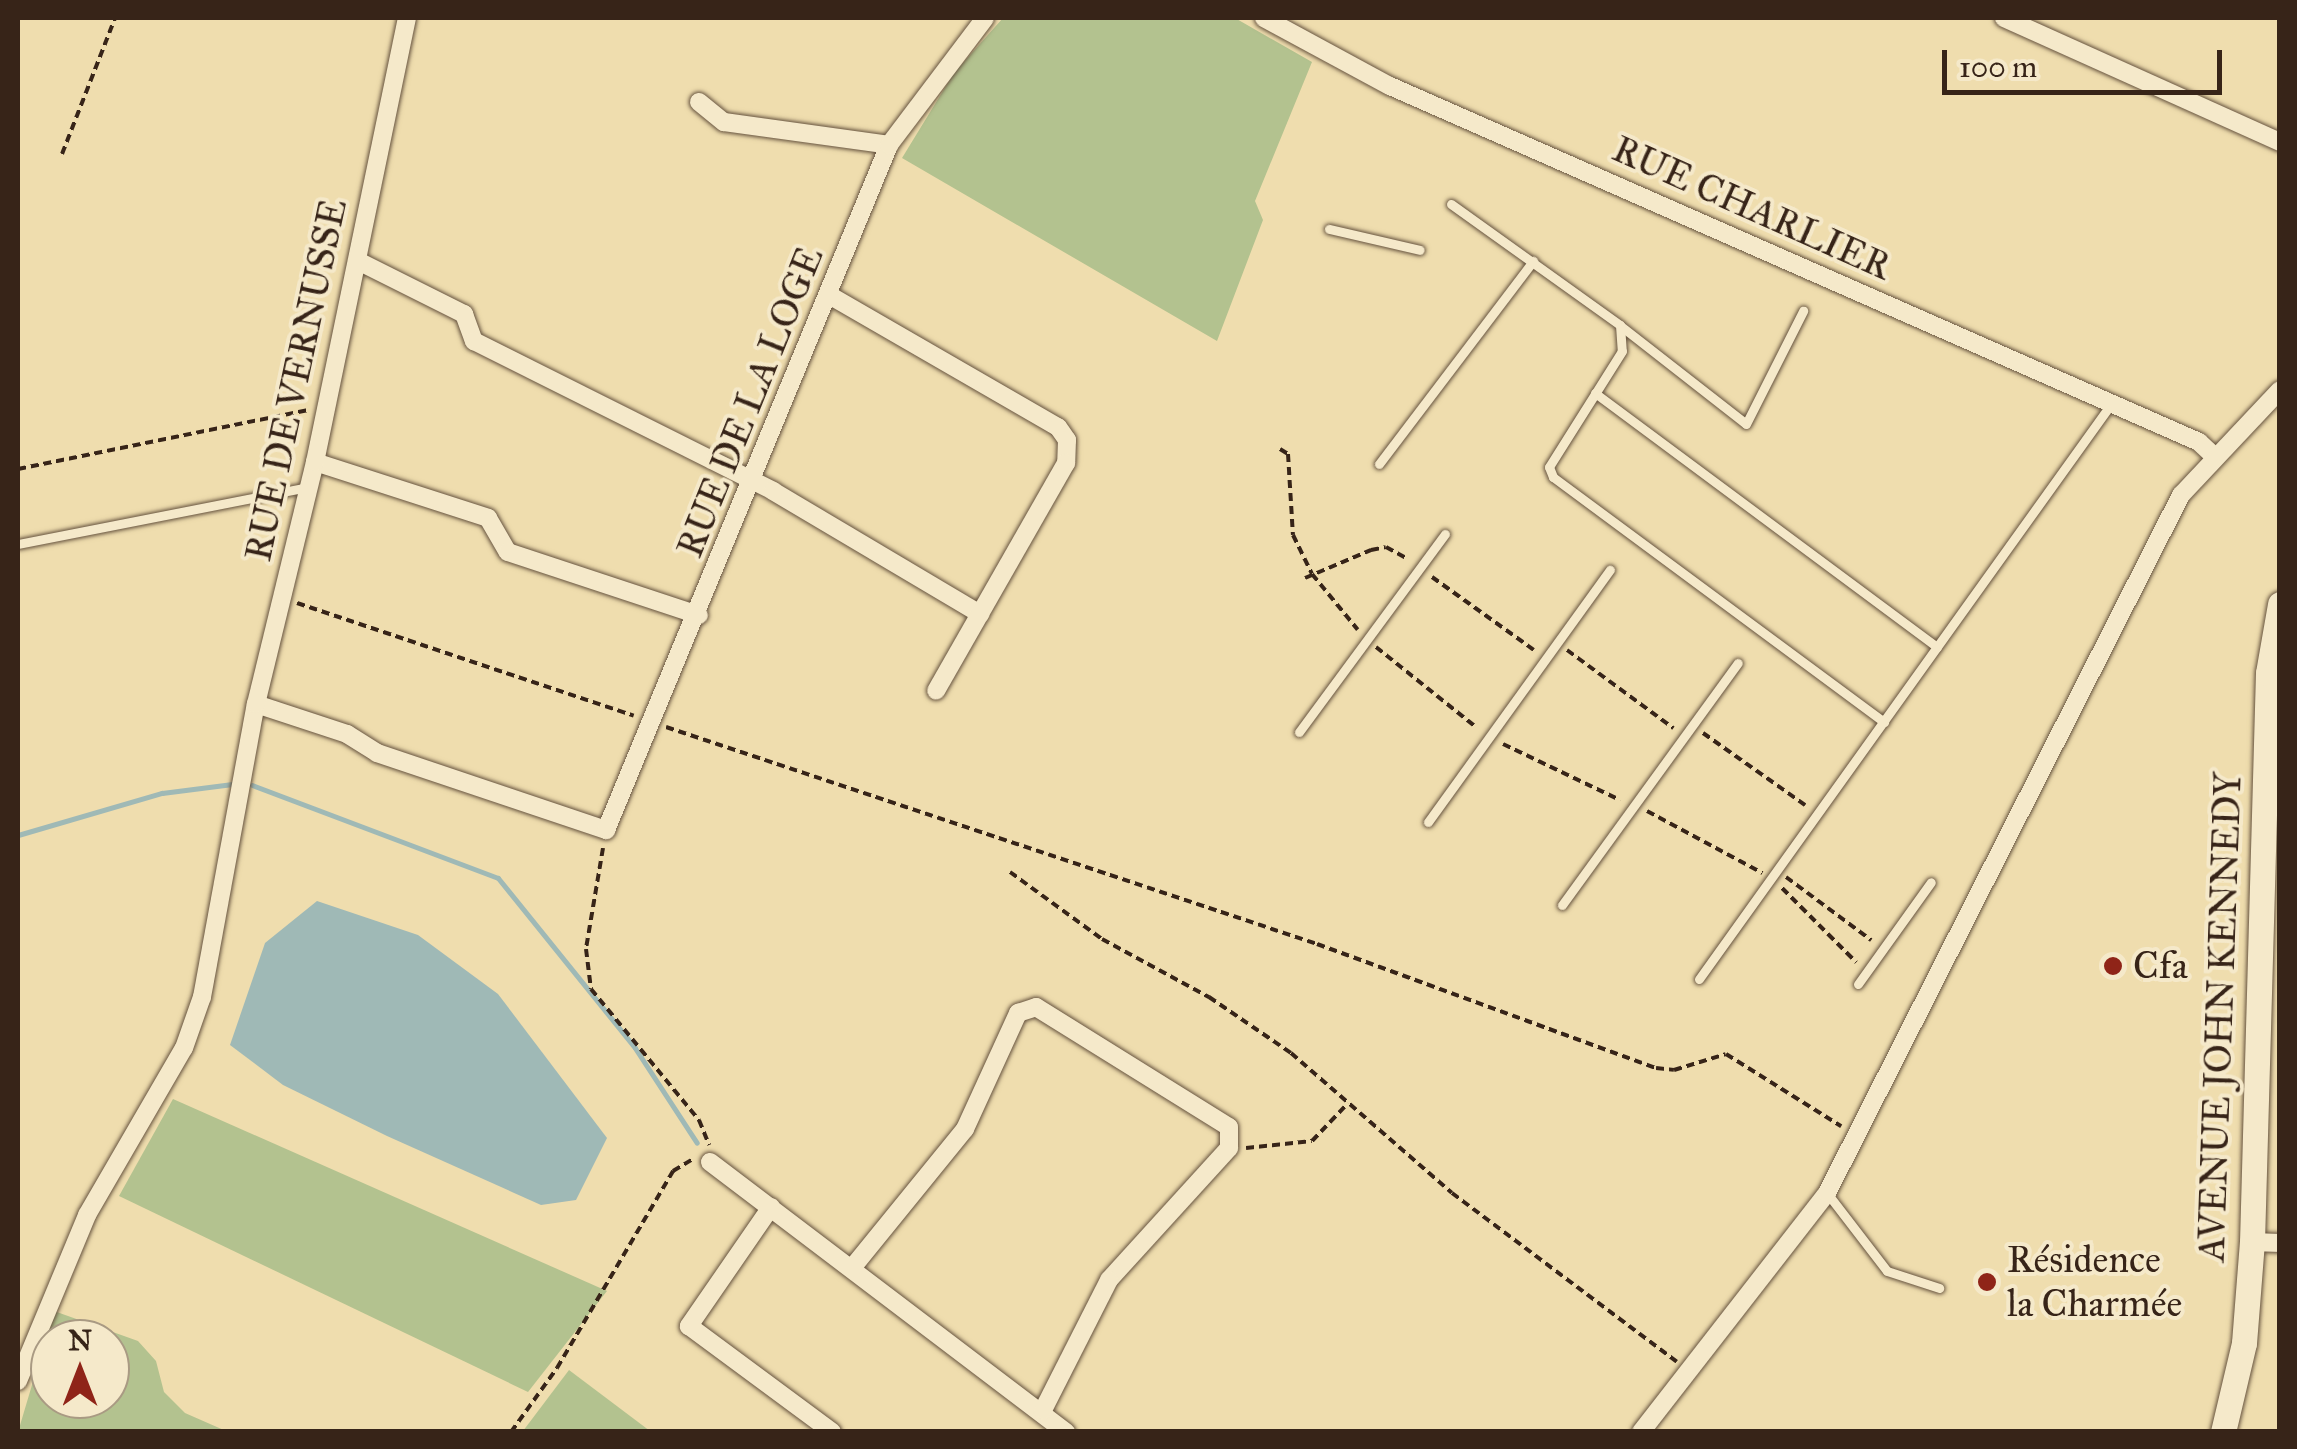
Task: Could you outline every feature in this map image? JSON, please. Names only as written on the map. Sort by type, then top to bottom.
[{"type":"main road","name":"AVENUE JOHN KENNEDY","points":[[2223,1432],[2244,1343],[2252,1242],[2270,952],[2268,673],[2280,604]]},
{"type":"street","name":"RUE DE VERNUSSE","points":[[18,1381],[87,1215],[184,1048],[212,956],[256,704],[316,462],[406,18]]},
{"type":"street","name":"RUE DE LA LOGE","points":[[606,830],[889,145],[985,18]]},
{"type":"street","name":"RUE CHARLIER","points":[[1264,18],[1390,86],[2199,442],[2213,455]]},
{"type":"street","points":[[2004,18],[2280,142]]},
{"type":"street","points":[[699,102],[724,122],[889,145]]},
{"type":"street","points":[[358,261],[464,314],[474,341],[752,480],[980,614]]},
{"type":"street","points":[[829,295],[1058,427],[1067,440],[1066,463],[936,692]]},
{"type":"street","points":[[1641,1432],[1827,1193],[2120,606],[2181,495],[2213,455],[2280,390]]},
{"type":"street","points":[[316,462],[488,518],[508,552],[698,615]]},
{"type":"street","points":[[256,704],[348,734],[377,753],[606,830]]},
{"type":"street","points":[[852,1268],[965,1129],[1018,1013],[1036,1007],[1229,1127],[1229,1148],[1109,1280],[1042,1410]]},
{"type":"street","points":[[710,1162],[1042,1410],[1064,1431]]},
{"type":"street","points":[[771,1207],[689,1326],[832,1432]]},
{"type":"street","points":[[2252,1242],[2280,1243]]},
{"type":"lane","points":[[1451,204],[1620,325],[1746,424],[1804,311]]},
{"type":"lane","points":[[1329,229],[1420,250]]},
{"type":"lane","points":[[1379,464],[1533,261]]},
{"type":"lane","points":[[1620,325],[1622,351],[1549,468],[1554,477],[1884,722]]},
{"type":"lane","points":[[1595,393],[1937,647]]},
{"type":"lane","points":[[1699,979],[2111,404]]},
{"type":"lane","points":[[18,544],[309,487]]},
{"type":"lane","points":[[1298,732],[1445,534]]},
{"type":"lane","points":[[1428,822],[1610,570]]},
{"type":"lane","points":[[1562,905],[1738,663]]},
{"type":"lane","points":[[1858,984],[1931,882]]},
{"type":"lane","points":[[1827,1193],[1888,1271],[1940,1288]]},
{"type":"path","points":[[62,154],[115,18]]},
{"type":"path","points":[[18,468],[326,407]]},
{"type":"path","points":[[1280,449],[1288,454],[1293,534],[1312,574],[1368,640],[1489,736],[1774,875],[1883,949]]},
{"type":"path","points":[[1305,578],[1386,547],[1546,658]]},
{"type":"path","points":[[283,598],[1317,944],[1656,1068],[1726,1054],[1858,1136]]},
{"type":"path","points":[[1557,643],[1684,736]]},
{"type":"path","points":[[1693,725],[1818,814]]},
{"type":"path","points":[[511,1432],[558,1368],[673,1171],[692,1160],[710,1162],[699,1120],[591,989],[586,949],[606,830]]},
{"type":"path","points":[[1010,872],[1102,940],[1275,1042],[1452,1193],[1689,1371]]},
{"type":"path","points":[[1774,875],[1840,941],[1865,974]]},
{"type":"path","points":[[1229,1148],[1312,1141],[1348,1103]]},
{"type":"green space","points":[[1003,18],[1235,18],[1312,62],[1255,201],[1263,220],[1217,341],[902,158],[954,73]]},
{"type":"green space","points":[[173,1099],[607,1291],[528,1392],[119,1196]]},
{"type":"green space","points":[[54,1311],[76,1319],[52,1319]]},
{"type":"green space","points":[[130,1338],[138,1341],[156,1361],[164,1392],[185,1413],[226,1431],[18,1432],[30,1392],[30,1419],[130,1419]]},
{"type":"green space","points":[[569,1370],[650,1431],[523,1431]]},
{"type":"water","points":[[317,901],[418,935],[498,994],[607,1138],[576,1200],[541,1205],[283,1085],[230,1045],[265,943]]},
{"type":"waterway","points":[[18,835],[162,793],[232,784]]},
{"type":"waterway","points":[[252,785],[498,878],[635,1048],[697,1143]]},
{"type":"place","name":"Cfa","points":[[2113,966]]},
{"type":"place","name":"Résidence la Charmée","points":[[1987,1282]]}]
